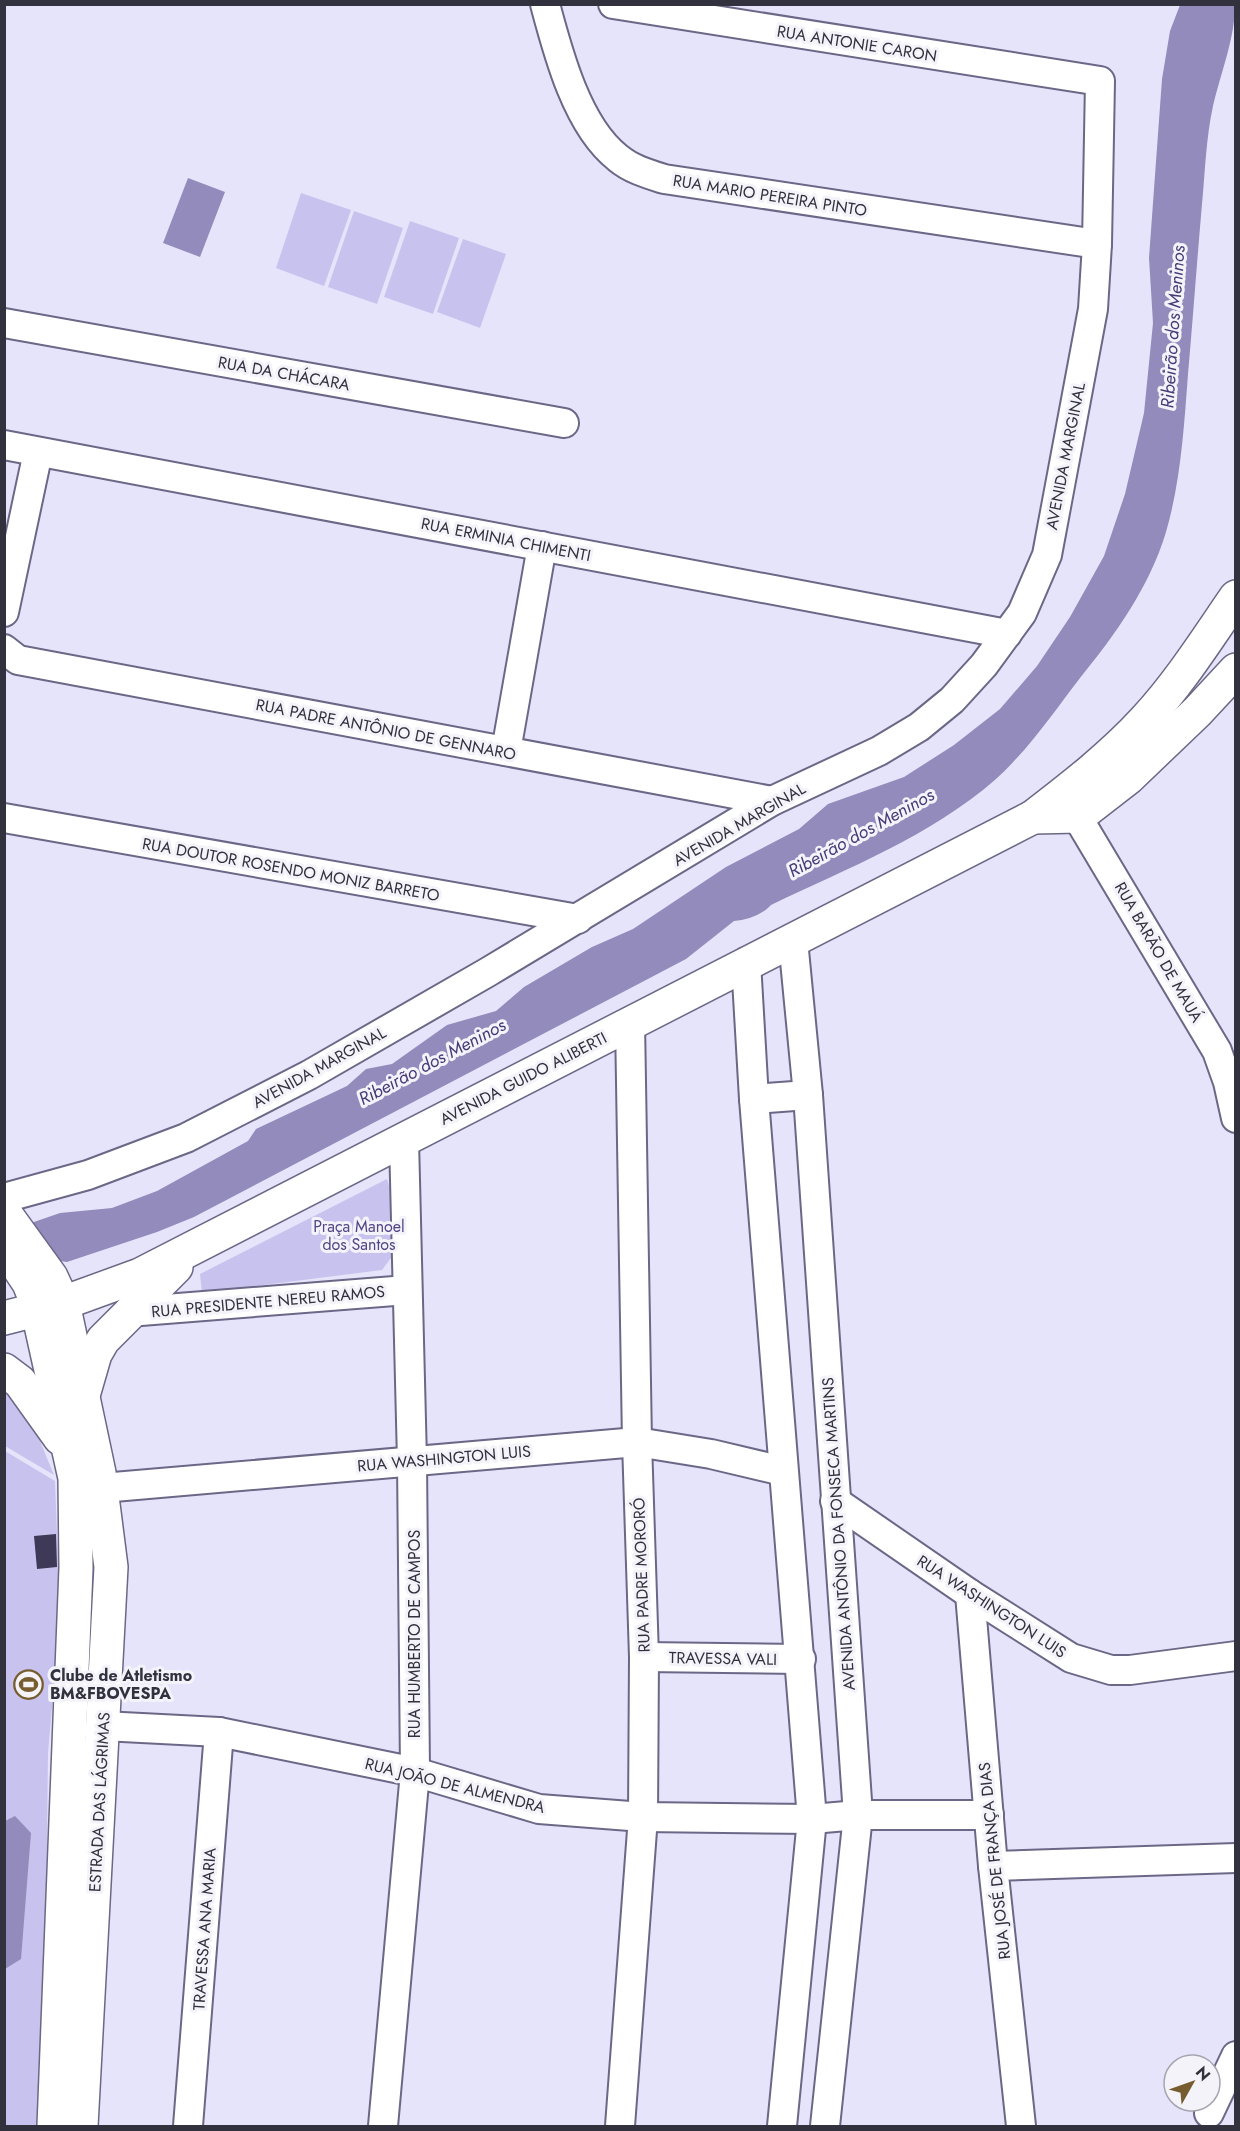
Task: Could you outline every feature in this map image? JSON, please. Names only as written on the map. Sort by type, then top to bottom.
[{"type":"main road","points":[[1071,805],[1181,677],[1236,597]]},
{"type":"main road","points":[[1071,805],[1128,778],[1197,712],[1236,670]]},
{"type":"main road","name":"AVENIDA GUIDO ALIBERTI","points":[[4,1318],[50,1306],[140,1275],[746,962],[1033,817],[1071,805]]},
{"type":"main road","name":"ESTRADA DAS LÁGRIMAS","points":[[4,1212],[50,1306],[83,1396],[102,1488],[111,1567],[81,2127]]},
{"type":"main road","name":"ESTRADA DAS LÁGRIMAS","points":[[4,1246],[36,1274]]},
{"type":"main road","points":[[83,1396],[95,1354],[103,1340],[128,1312],[197,1246]]},
{"type":"main road","name":"ESTRADA DAS LÁGRIMAS","points":[[50,1306],[75,1478],[76,1568],[54,2127]]},
{"type":"main road","points":[[4,1370],[20,1383],[42,1410],[71,1457]]},
{"type":"street","name":"RUA MARIO PEREIRA PINTO","points":[[545,4],[572,89],[596,135],[618,158],[639,171],[664,179],[1097,244]]},
{"type":"street","name":"RUA ANTONIE CARON","points":[[614,4],[1100,81]]},
{"type":"street","name":"AVENIDA MARGINAL","points":[[4,1198],[88,1175],[186,1138],[309,1075],[578,919],[772,801],[879,751],[919,727],[952,700],[984,665],[1022,613],[1047,555],[1093,309],[1097,244],[1100,81]]},
{"type":"street","name":"RUA DA CHÁCARA","points":[[4,322],[564,423]]},
{"type":"street","name":"RUA ERMINIA CHIMENTI","points":[[4,445],[1007,634]]},
{"type":"street","points":[[4,612],[38,452]]},
{"type":"street","points":[[506,751],[542,546]]},
{"type":"street","name":"RUA PADRE ANTÔNIO DE GENNARO","points":[[4,649],[18,660],[772,801]]},
{"type":"street","name":"RUA BARÃO DE MAUÁ","points":[[1071,805],[1217,1051],[1228,1082],[1236,1118]]},
{"type":"street","name":"RUA DOUTOR ROSENDO MONIZ BARRETO","points":[[4,818],[578,919]]},
{"type":"street","name":"AVENIDA ANTÔNIO DA FONSECA MARTINS","points":[[793,940],[808,1095],[858,1815],[825,2127]]},
{"type":"street","points":[[746,962],[754,1100],[783,1471],[801,1659],[812,1819],[783,2127]]},
{"type":"street","name":"RUA PADRE MORORÓ","points":[[620,2127],[642,1817],[644,1657],[637,1442],[630,1022]]},
{"type":"street","points":[[754,1100],[808,1095]]},
{"type":"street","name":"RUA HUMBERTO DE CAMPOS","points":[[383,2127],[415,1772],[412,1461],[404,1140]]},
{"type":"street","name":"RUA PRESIDENTE NEREU RAMOS","points":[[128,1312],[406,1290]]},
{"type":"street","name":"RUA WASHINGTON LUIS","points":[[102,1488],[637,1442],[711,1454],[783,1471]]},
{"type":"street","name":"RUA WASHINGTON LUIS","points":[[835,1501],[970,1594],[1071,1658],[1111,1670],[1236,1656]]},
{"type":"street","name":"RUA JOSÉ DE FRANÇA DIAS","points":[[970,1594],[993,1866],[1021,2127]]},
{"type":"street","name":"TRAVESSA VALI","points":[[644,1657],[801,1659]]},
{"type":"street","name":"RUA JOÃO DE ALMENDRA","points":[[103,1726],[219,1732],[415,1772],[539,1809],[642,1817],[812,1819],[858,1815],[989,1815]]},
{"type":"street","name":"TRAVESSA ANA MARIA","points":[[188,2127],[219,1732]]},
{"type":"street","points":[[993,1866],[1236,1858]]},
{"type":"street","points":[[1222,2086],[1236,2056]]},
{"type":"green space","points":[[301,193],[351,210],[324,286],[276,268]]},
{"type":"green space","points":[[354,211],[403,228],[377,304],[328,287]]},
{"type":"green space","points":[[410,221],[459,238],[433,314],[384,297]]},
{"type":"green space","points":[[463,239],[506,254],[480,328],[437,312]]},
{"type":"green space","name":"Praça Manoel dos Santos","points":[[387,1179],[398,1215],[396,1251],[382,1270],[202,1293],[200,1274]]},
{"type":"green space","points":[[5,1385],[35,1429],[54,1475],[5,1446]]},
{"type":"green space","points":[[5,1451],[55,1481],[60,1615],[48,1753],[44,2126],[5,2126]]},
{"type":"water","name":"Ribeirão dos Meninos","points":[[1180,5],[1235,5],[1230,42],[1209,130],[1183,434],[1171,512],[1151,572],[1130,609],[1106,645],[1008,768],[944,818],[888,850],[771,905],[759,914],[734,921],[686,959],[194,1217],[67,1262],[53,1260],[5,1232],[60,1213],[112,1208],[157,1191],[248,1141],[256,1129],[347,1086],[366,1069],[392,1064],[447,1025],[496,1011],[524,987],[592,947],[633,929],[726,867],[799,829],[828,804],[904,777],[954,745],[1000,709],[1037,666],[1070,617],[1104,556],[1125,494],[1144,413],[1153,323],[1149,258],[1162,79],[1170,31]]},
{"type":"water","points":[[188,178],[225,192],[200,257],[163,243]]},
{"type":"water","points":[[15,1816],[31,1833],[21,1959],[5,1969],[5,1821]]},
{"type":"building","points":[[56,1534],[57,1567],[37,1569],[34,1536]]},
{"type":"place","name":"Clube de Atletismo BM&FBOVESPA","points":[[29,1684]]}]
